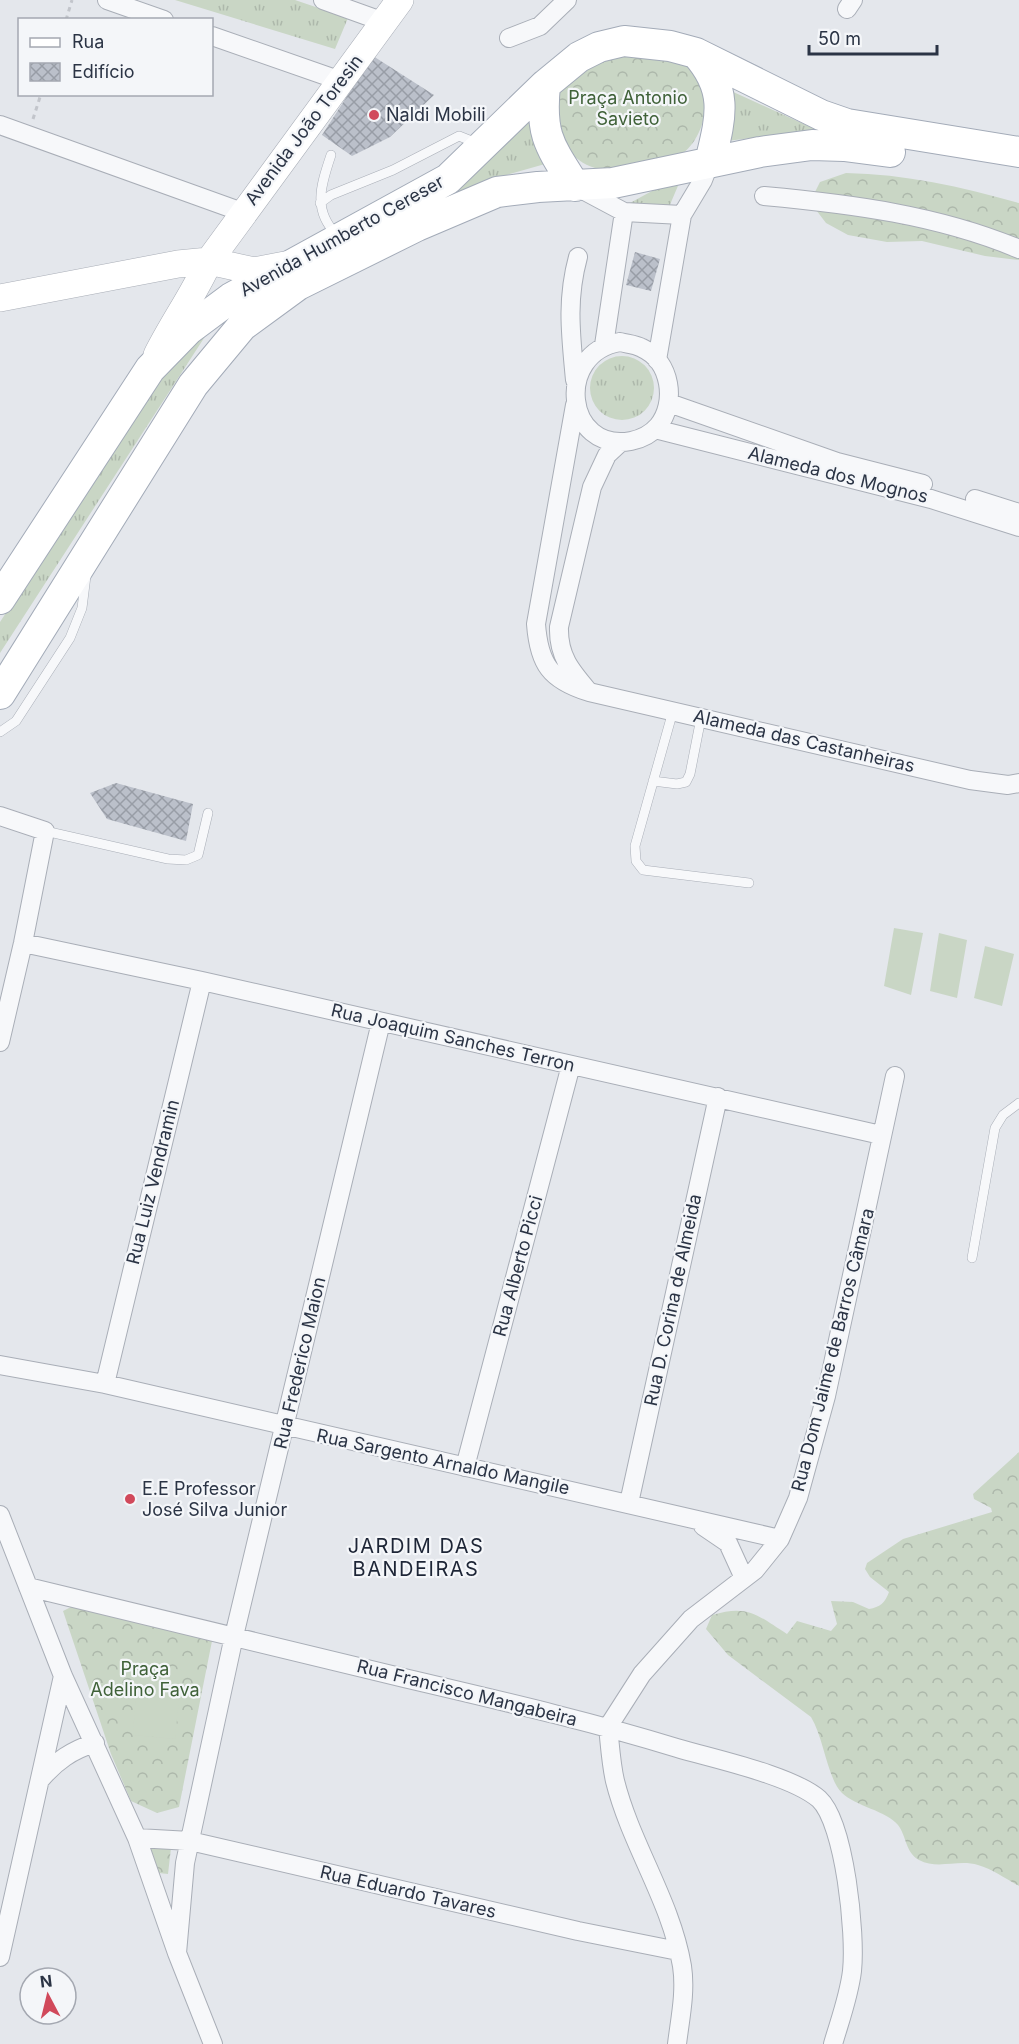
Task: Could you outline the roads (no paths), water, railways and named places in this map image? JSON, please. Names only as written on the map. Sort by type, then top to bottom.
[{"type":"main road","name":"Avenida Humberto Cereser","points":[[0,599],[150,369],[188,330],[222,304],[448,179],[479,152],[545,85],[579,57],[607,45],[624,41],[649,42],[696,53],[821,115],[847,124],[1019,152]]},
{"type":"main road","points":[[696,53],[711,70],[716,81],[719,118],[710,162]]},
{"type":"main road","points":[[545,85],[543,125],[550,147],[575,186]]},
{"type":"main road","name":"Avenida Humberto Cereser","points":[[0,694],[193,385],[242,326],[267,305],[298,285],[461,206],[497,192],[519,188],[613,183],[710,162],[812,145],[844,146],[1019,173]]},
{"type":"street","points":[[107,0],[159,18]]},
{"type":"street","points":[[323,0],[384,22]]},
{"type":"street","name":"Avenida João Toresin","points":[[150,369],[209,261],[242,212],[400,0]]},
{"type":"street","points":[[509,38],[540,26],[567,0]]},
{"type":"street","points":[[213,36],[341,81]]},
{"type":"street","points":[[0,125],[242,212]]},
{"type":"street","points":[[657,360],[682,215],[703,180],[710,162]]},
{"type":"street","points":[[575,186],[624,212],[682,215]]},
{"type":"street","points":[[764,196],[840,203],[898,213],[993,238],[1019,249]]},
{"type":"street","points":[[576,382],[582,367],[603,345],[624,212]]},
{"type":"street","points":[[578,257],[570,286],[569,309],[576,405],[581,419],[592,432],[605,440],[621,442],[640,439],[656,429],[667,414],[669,403],[667,381],[657,360],[643,348],[620,342],[603,345]]},
{"type":"street","points":[[3,295],[112,275],[209,261],[254,271],[292,264]]},
{"type":"street","name":"Alameda dos Mognos","points":[[669,403],[837,462],[934,487],[1019,513]]},
{"type":"street","name":"Alameda das Castanheiras","points":[[576,405],[536,624],[541,655],[548,669],[558,680],[589,692],[970,780],[1008,785],[1019,783]]},
{"type":"street","name":"Alameda dos Mognos","points":[[656,429],[931,499],[1019,527]]},
{"type":"street","points":[[589,692],[566,665],[559,641],[559,627],[592,487],[607,456],[621,442]]},
{"type":"street","points":[[0,816],[45,831],[23,943],[0,1042]]},
{"type":"street","name":"Rua Joaquim Sanches Terron","points":[[23,943],[202,981],[881,1135]]},
{"type":"street","name":"Rua Luiz Vendramin","points":[[105,1384],[202,981]]},
{"type":"street","name":"Rua Frederico Maion","points":[[177,1953],[185,1863],[234,1636],[381,1022]]},
{"type":"street","name":"Rua Alberto Picci","points":[[465,1467],[571,1065]]},
{"type":"street","name":"Rua Dom Jaime de Barros Câmara","points":[[608,1727],[642,1674],[691,1619],[755,1570],[780,1539],[798,1498],[826,1396],[895,1076]]},
{"type":"street","name":"Rua D. Corina de Almeida","points":[[629,1503],[718,1097]]},
{"type":"street","name":"Rua Sargento Arnaldo Mangile","points":[[0,1365],[105,1384],[780,1539]]},
{"type":"street","points":[[0,1515],[63,1676],[137,1838],[177,1953],[213,2044]]},
{"type":"street","points":[[691,1519],[728,1543],[744,1578]]},
{"type":"street","name":"Rua Francisco Mangabeira","points":[[28,1587],[608,1727],[799,1787],[818,1798],[829,1811],[836,1829],[846,1876],[852,1969],[833,2044]]},
{"type":"street","points":[[0,1957],[63,1676]]},
{"type":"street","points":[[608,1727],[615,1781],[631,1826],[664,1903],[678,1951],[683,1986],[677,2044]]},
{"type":"street","points":[[39,1781],[52,1765],[70,1752],[95,1743]]},
{"type":"street","name":"Rua Eduardo Tavares","points":[[137,1838],[190,1841],[567,1928],[678,1951]]},
{"type":"lane","points":[[320,203],[332,195],[393,170],[459,136],[469,140],[479,152]]},
{"type":"lane","points":[[332,155],[320,203],[326,224],[341,238]]},
{"type":"lane","points":[[0,732],[16,721],[70,638],[82,608],[88,556]]},
{"type":"lane","points":[[673,711],[635,846],[636,861],[643,870],[749,883]]},
{"type":"lane","points":[[653,781],[677,784],[686,782],[690,774],[701,717]]},
{"type":"lane","points":[[45,831],[168,859],[186,860],[198,855],[208,813]]},
{"type":"lane","points":[[972,1258],[995,1128],[1003,1115],[1019,1103]]},
{"type":"place","name":"Naldi Mobili","points":[[374,115]]},
{"type":"place","name":"E.E Professor José Silva Junior","points":[[130,1499]]},
{"type":"district","name":"JARDIM DAS BANDEIRAS","points":[[416,1558]]},
{"type":"park label","name":"Praça Antonio Savieto","points":[[628,108]]},
{"type":"park label","name":"Praça Adelino Fava","points":[[145,1679]]}]
